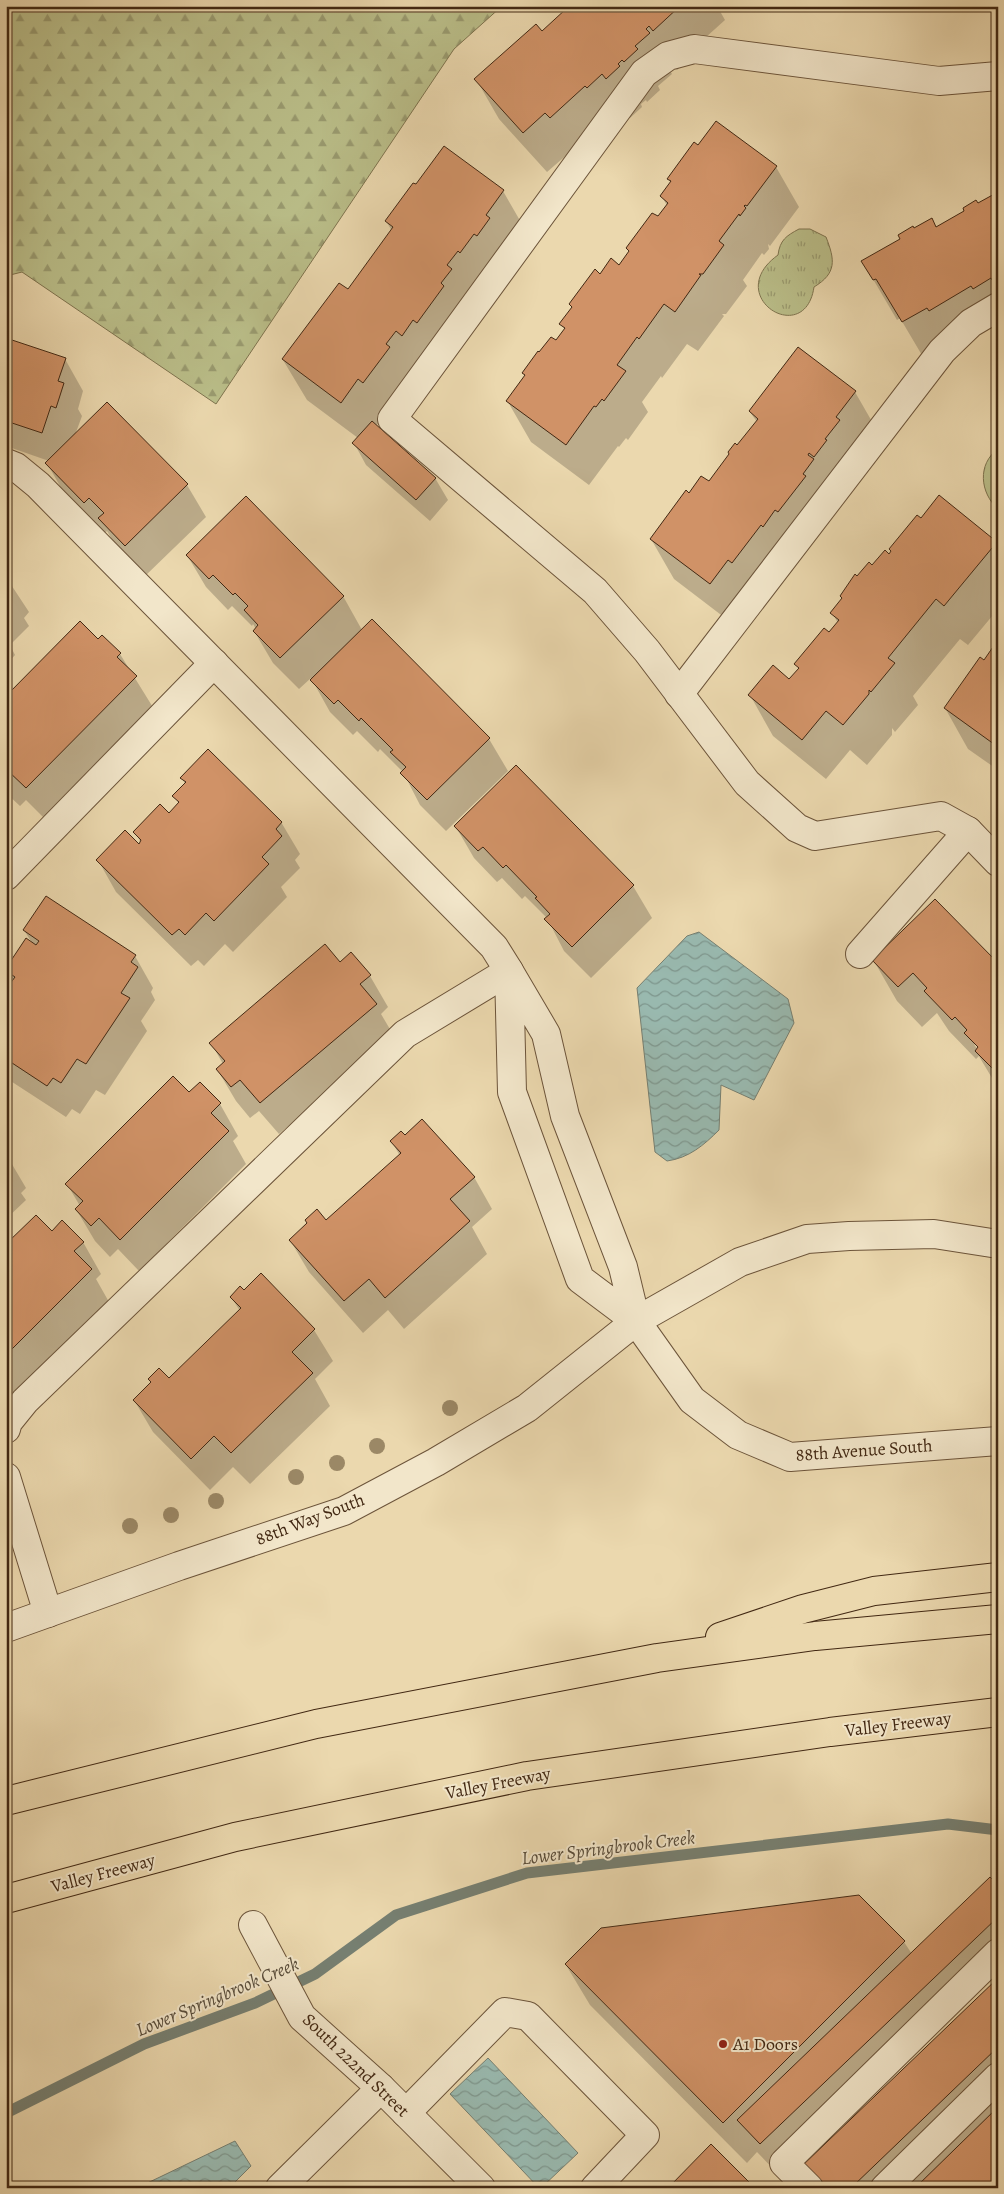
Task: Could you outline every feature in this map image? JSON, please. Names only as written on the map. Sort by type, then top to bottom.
[{"type":"highway","points":[[657,1658],[803,1609],[874,1591],[998,1577]]},
{"type":"highway","points":[[6,1801],[316,1724],[657,1658],[814,1636],[998,1619]]},
{"type":"highway","name":"Valley Freeway","points":[[6,1899],[235,1837],[527,1776],[830,1732],[998,1712]]},
{"type":"street","points":[[996,856],[968,831],[941,816],[815,836],[796,828],[747,783],[647,651],[595,591],[392,419],[644,73],[668,56],[694,49],[939,81],[998,76]]},
{"type":"street","points":[[679,694],[942,351],[971,323],[998,307]]},
{"type":"street","points":[[6,463],[16,467],[38,485],[494,947],[546,1034],[565,1116],[623,1267],[636,1321]]},
{"type":"street","points":[[6,876],[214,662]]},
{"type":"street","points":[[860,954],[968,831]]},
{"type":"street","points":[[509,971],[512,1092],[545,1184],[580,1280],[636,1321]]},
{"type":"street","points":[[6,1429],[8,1422],[25,1401],[405,1034],[509,971]]},
{"type":"street","points":[[545,1184],[586,1169]]},
{"type":"street","name":"88th Way South","points":[[6,1628],[179,1566],[344,1510],[436,1462],[527,1408],[636,1321],[740,1262],[807,1239],[849,1236],[934,1234],[998,1244]]},
{"type":"street","name":"88th Avenue South","points":[[636,1321],[692,1400],[738,1434],[790,1457],[998,1440]]},
{"type":"street","points":[[6,1477],[48,1613]]},
{"type":"street","name":"South 222nd Street","points":[[253,1925],[302,2017],[381,2088],[481,2188]]},
{"type":"street","points":[[809,2188],[784,2163],[998,1953]]},
{"type":"street","points":[[406,2113],[505,2012],[528,2016],[645,2135],[595,2188]]},
{"type":"street","points":[[885,2188],[998,2077]]},
{"type":"street","points":[[280,2188],[381,2088]]},
{"type":"green space","points":[[6,6],[502,6],[454,49],[216,404],[22,272],[6,276]]},
{"type":"green space","points":[[799,229],[810,229],[826,237],[831,253],[832,265],[827,277],[814,287],[808,305],[797,314],[784,315],[771,310],[762,299],[758,286],[763,271],[778,255],[782,242],[787,236]]},
{"type":"green space","points":[[998,449],[998,509],[987,495],[983,479],[987,462]]},
{"type":"water","points":[[699,932],[788,999],[794,1023],[754,1100],[721,1085],[719,1130],[696,1150],[682,1157],[667,1161],[655,1152],[637,988],[687,936]]},
{"type":"water","points":[[488,2058],[578,2153],[541,2188],[450,2094]]},
{"type":"water","points":[[235,2141],[251,2166],[229,2188],[137,2188]]},
{"type":"building","points":[[573,6],[680,6],[653,31],[649,26],[646,29],[650,33],[635,46],[638,49],[624,62],[622,60],[618,64],[620,66],[606,79],[602,74],[587,88],[585,86],[550,118],[545,113],[523,133],[474,79],[536,24],[542,31],[567,8],[569,10]]},
{"type":"building","points":[[716,121],[777,166],[747,206],[744,206],[746,208],[740,216],[739,214],[719,241],[724,245],[703,274],[699,274],[701,275],[675,312],[664,304],[639,339],[637,337],[617,365],[626,371],[604,401],[602,399],[596,407],[594,406],[566,445],[506,401],[525,375],[522,373],[538,351],[551,337],[556,340],[565,328],[559,324],[572,307],[569,304],[595,269],[600,274],[611,258],[619,265],[629,251],[626,248],[652,213],[658,216],[668,203],[660,196],[671,181],[667,179],[694,142],[698,145]]},
{"type":"building","points":[[444,146],[504,190],[486,215],[490,218],[477,236],[474,234],[460,253],[458,251],[447,265],[452,269],[441,283],[444,286],[417,323],[413,320],[402,336],[396,331],[386,344],[390,347],[363,383],[358,379],[341,403],[282,359],[339,283],[348,289],[393,227],[385,221]]},
{"type":"building","points":[[998,192],[998,277],[992,280],[991,278],[973,289],[971,286],[929,311],[927,308],[902,322],[876,279],[873,280],[861,261],[900,239],[898,235],[913,226],[914,228],[932,218],[936,227],[964,211],[963,208],[976,200],[978,203]]},
{"type":"building","points":[[6,338],[66,358],[58,381],[64,383],[56,408],[51,406],[42,433],[6,421]]},
{"type":"building","points":[[798,347],[856,391],[836,417],[840,420],[825,439],[827,440],[814,457],[809,453],[808,455],[814,459],[803,474],[806,476],[778,512],[775,510],[732,563],[728,560],[710,584],[650,539],[686,490],[689,493],[701,476],[709,481],[735,443],[737,445],[758,419],[749,411]]},
{"type":"building","points":[[107,402],[188,484],[125,546],[98,518],[104,513],[89,498],[84,503],[45,463]]},
{"type":"building","points":[[372,421],[436,478],[416,500],[352,443]]},
{"type":"building","points":[[939,495],[997,542],[944,606],[936,599],[888,658],[895,663],[871,692],[869,690],[869,694],[843,725],[826,711],[802,740],[748,695],[773,665],[789,679],[799,668],[794,664],[824,628],[829,632],[839,620],[830,613],[842,598],[840,596],[855,574],[857,576],[869,562],[872,565],[885,550],[889,554],[891,551],[889,549],[917,515],[921,518]]},
{"type":"building","points":[[246,496],[344,596],[280,658],[253,631],[258,625],[244,610],[248,606],[235,593],[233,595],[213,575],[209,579],[186,555]]},
{"type":"building","points":[[6,575],[11,580],[6,585]]},
{"type":"building","points":[[6,589],[11,594],[6,599]]},
{"type":"building","points":[[372,619],[490,738],[427,800],[400,773],[406,767],[390,752],[393,750],[361,718],[359,721],[338,700],[334,704],[310,680]]},
{"type":"building","points":[[80,621],[98,639],[102,635],[121,653],[117,657],[137,676],[26,788],[6,769],[6,696]]},
{"type":"building","points":[[995,644],[998,646],[998,747],[944,708],[980,657],[984,660]]},
{"type":"building","points":[[208,749],[282,822],[276,829],[282,836],[262,857],[269,864],[214,921],[206,913],[185,935],[179,929],[172,935],[96,860],[125,830],[139,844],[141,840],[133,832],[160,804],[169,813],[179,802],[172,796],[186,782],[180,778]]},
{"type":"building","points":[[516,765],[634,885],[572,947],[544,919],[550,914],[535,898],[537,897],[506,865],[503,868],[483,847],[478,851],[454,826]]},
{"type":"building","points":[[46,896],[136,955],[131,962],[138,967],[121,993],[130,998],[86,1064],[77,1059],[61,1083],[53,1078],[47,1086],[6,1059],[6,989],[15,977],[6,971],[6,968],[26,938],[36,945],[39,941],[23,930]]},
{"type":"building","points":[[935,899],[998,963],[998,1074],[975,1051],[978,1047],[964,1033],[967,1030],[955,1017],[952,1020],[924,991],[927,988],[913,973],[898,987],[872,960]]},
{"type":"building","points":[[325,944],[340,962],[351,952],[371,975],[360,984],[377,1004],[260,1103],[240,1080],[231,1087],[216,1069],[225,1061],[209,1043]]},
{"type":"building","points":[[173,1076],[189,1092],[200,1082],[221,1103],[211,1113],[229,1131],[120,1240],[99,1218],[91,1226],[75,1209],[83,1201],[65,1184]]},
{"type":"building","points":[[422,1119],[475,1177],[450,1199],[470,1221],[385,1298],[369,1279],[344,1301],[289,1240],[307,1223],[305,1220],[317,1209],[326,1220],[401,1153],[390,1141],[401,1131],[405,1135]]},
{"type":"building","points":[[36,1215],[52,1231],[62,1220],[84,1242],[74,1251],[92,1269],[6,1355],[6,1244]]},
{"type":"building","points":[[261,1273],[315,1329],[292,1352],[313,1373],[231,1453],[214,1436],[191,1459],[133,1400],[151,1382],[148,1379],[159,1368],[169,1378],[241,1308],[230,1297],[240,1286],[244,1290]]},
{"type":"building","points":[[990,1877],[998,1885],[998,1917],[760,2144],[737,2120]]},
{"type":"building","name":"A1 Doors","points":[[859,1895],[905,1941],[723,2123],[565,1964],[601,1928]]},
{"type":"building","points":[[998,1978],[998,2047],[851,2188],[827,2188],[804,2164]]},
{"type":"building","points":[[998,2107],[998,2188],[915,2188]]},
{"type":"building","points":[[711,2144],[755,2188],[668,2188]]},
{"type":"waterway","name":"Lower Springbrook Creek","points":[[6,2113],[144,2044],[255,2003],[315,1974],[396,1915],[527,1873],[948,1824],[998,1830]]},
{"type":"place","name":"A1 Doors","points":[[723,2044]]}]
